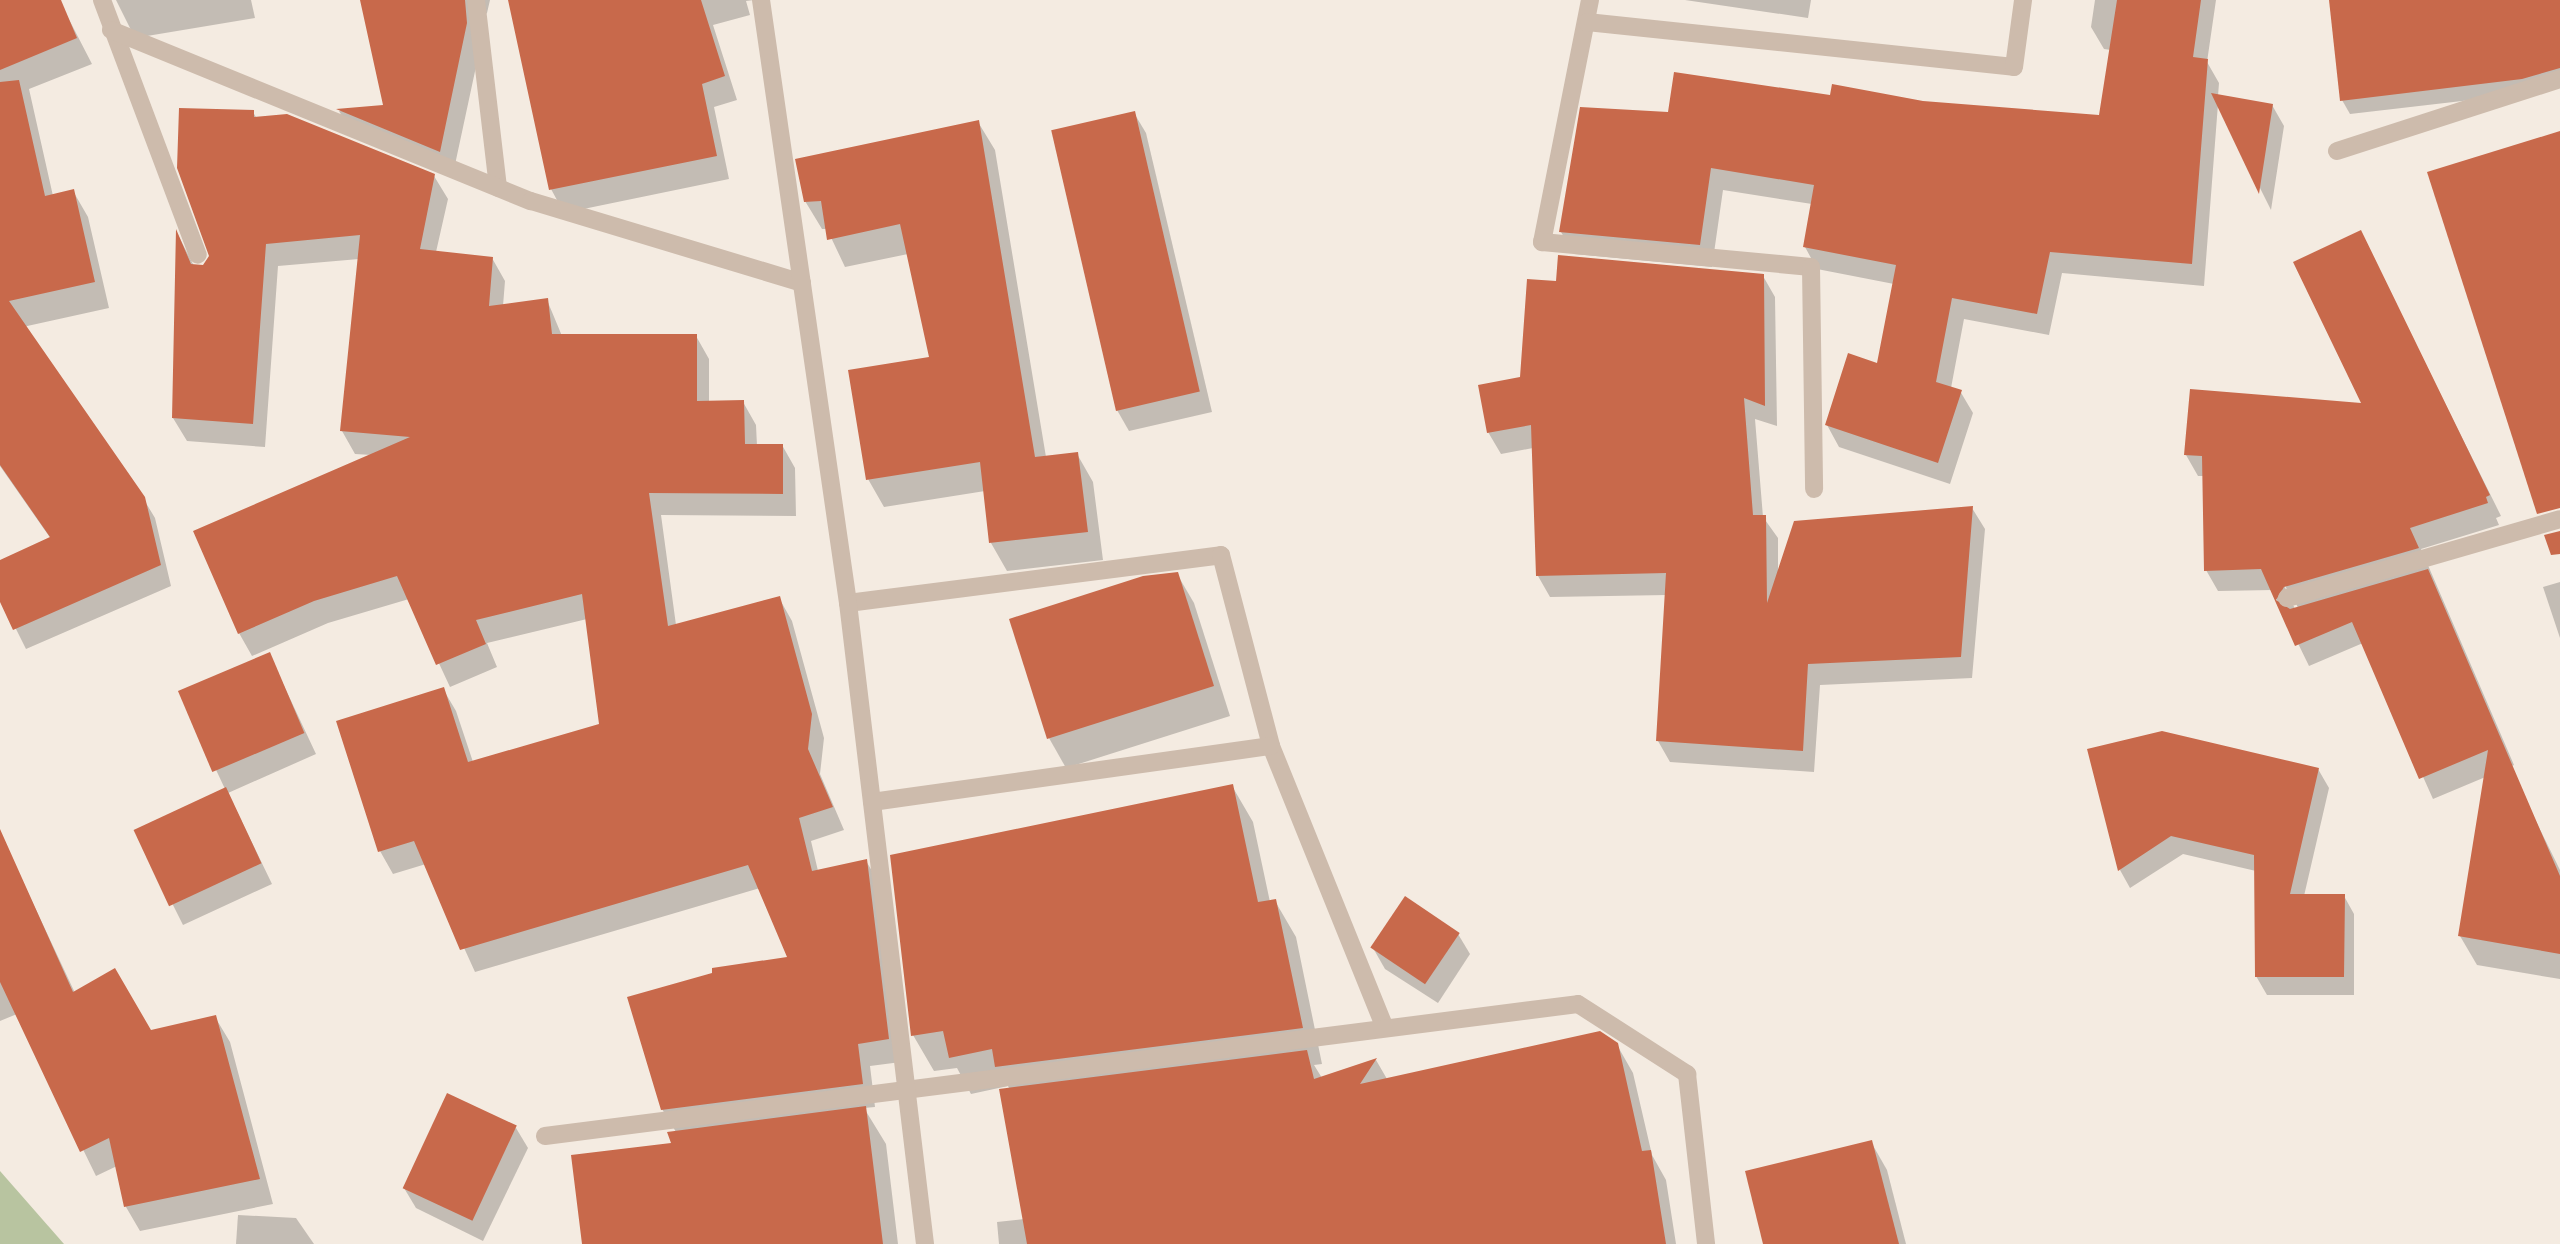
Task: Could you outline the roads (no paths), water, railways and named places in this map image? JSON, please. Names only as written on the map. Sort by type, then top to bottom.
[{"type":"street","points":[[102,0],[111,30],[198,255]]},
{"type":"street","points":[[475,0],[498,188]]},
{"type":"street","points":[[761,0],[848,603],[925,1244]]},
{"type":"street","points":[[1590,0],[1542,242],[1811,267],[1814,489]]},
{"type":"street","points":[[1587,22],[2014,67],[2022,0]]},
{"type":"street","points":[[111,30],[498,188],[802,283]]},
{"type":"street","points":[[2337,151],[2560,79]]},
{"type":"street","points":[[2287,598],[2560,519]]},
{"type":"street","points":[[848,603],[1221,555],[1271,746],[1385,1027]]},
{"type":"street","points":[[872,802],[1271,746]]},
{"type":"street","points":[[545,1136],[906,1086],[1578,1004],[1687,1074],[1706,1244]]}]
